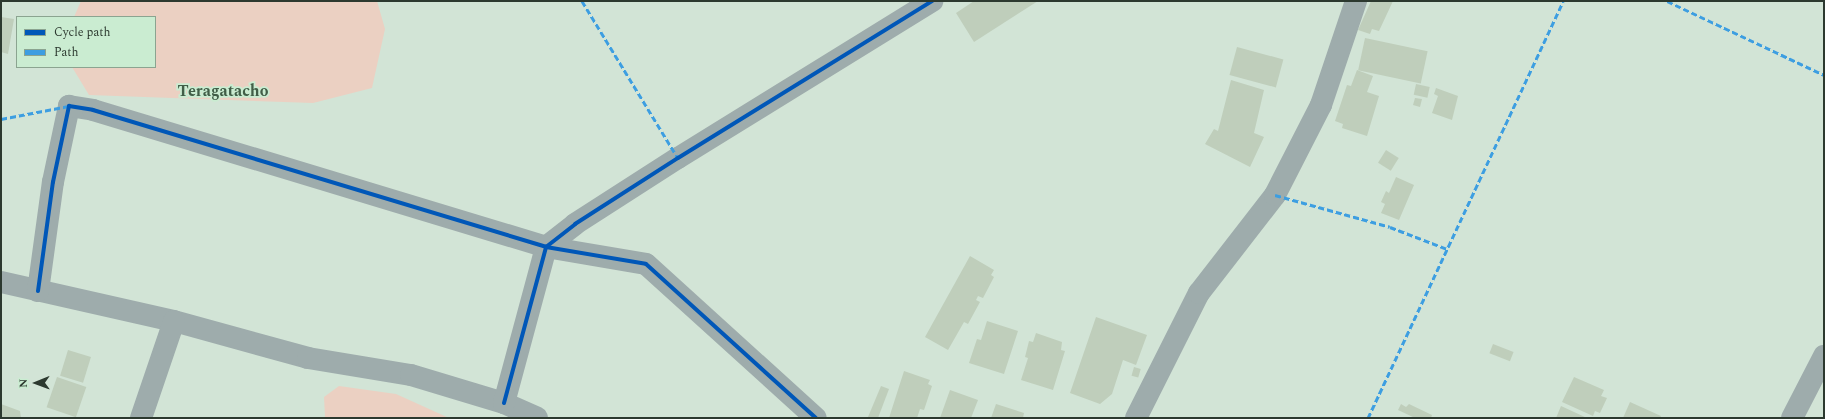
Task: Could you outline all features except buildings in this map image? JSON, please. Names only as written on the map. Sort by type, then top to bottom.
[{"type":"street","points":[[504,403],[546,247],[575,224],[678,158],[932,1]]},
{"type":"street","points":[[1136,418],[1199,293],[1275,195],[1321,105],[1356,1]]},
{"type":"street","points":[[38,291],[53,182],[69,106],[93,110],[546,247],[646,264],[816,418]]},
{"type":"street","points":[[1,282],[174,321],[308,358],[411,375],[504,403],[537,418]]},
{"type":"street","points":[[141,418],[174,321]]},
{"type":"street","points":[[1792,418],[1824,356]]},
{"type":"shaded area","points":[[81,1],[377,1],[385,29],[372,88],[313,103],[89,95],[73,68],[156,68],[156,16],[74,16]]},
{"type":"shaded area","points":[[339,386],[396,394],[449,418],[325,417],[324,397]]},
{"type":"marked path","points":[[582,1],[678,158]]},
{"type":"marked path","points":[[1368,418],[1563,1]]},
{"type":"marked path","points":[[1667,1],[1824,75]]},
{"type":"marked path","points":[[1,119],[69,106]]},
{"type":"marked path","points":[[1275,195],[1390,227],[1447,249]]},
{"type":"cycle path","points":[[504,403],[546,247],[575,224],[678,158],[932,1]]},
{"type":"cycle path","points":[[38,291],[53,182],[69,106],[93,110],[546,247],[646,264],[816,418]]},
{"type":"district","name":"Teragatacho","points":[[223,91]]}]
